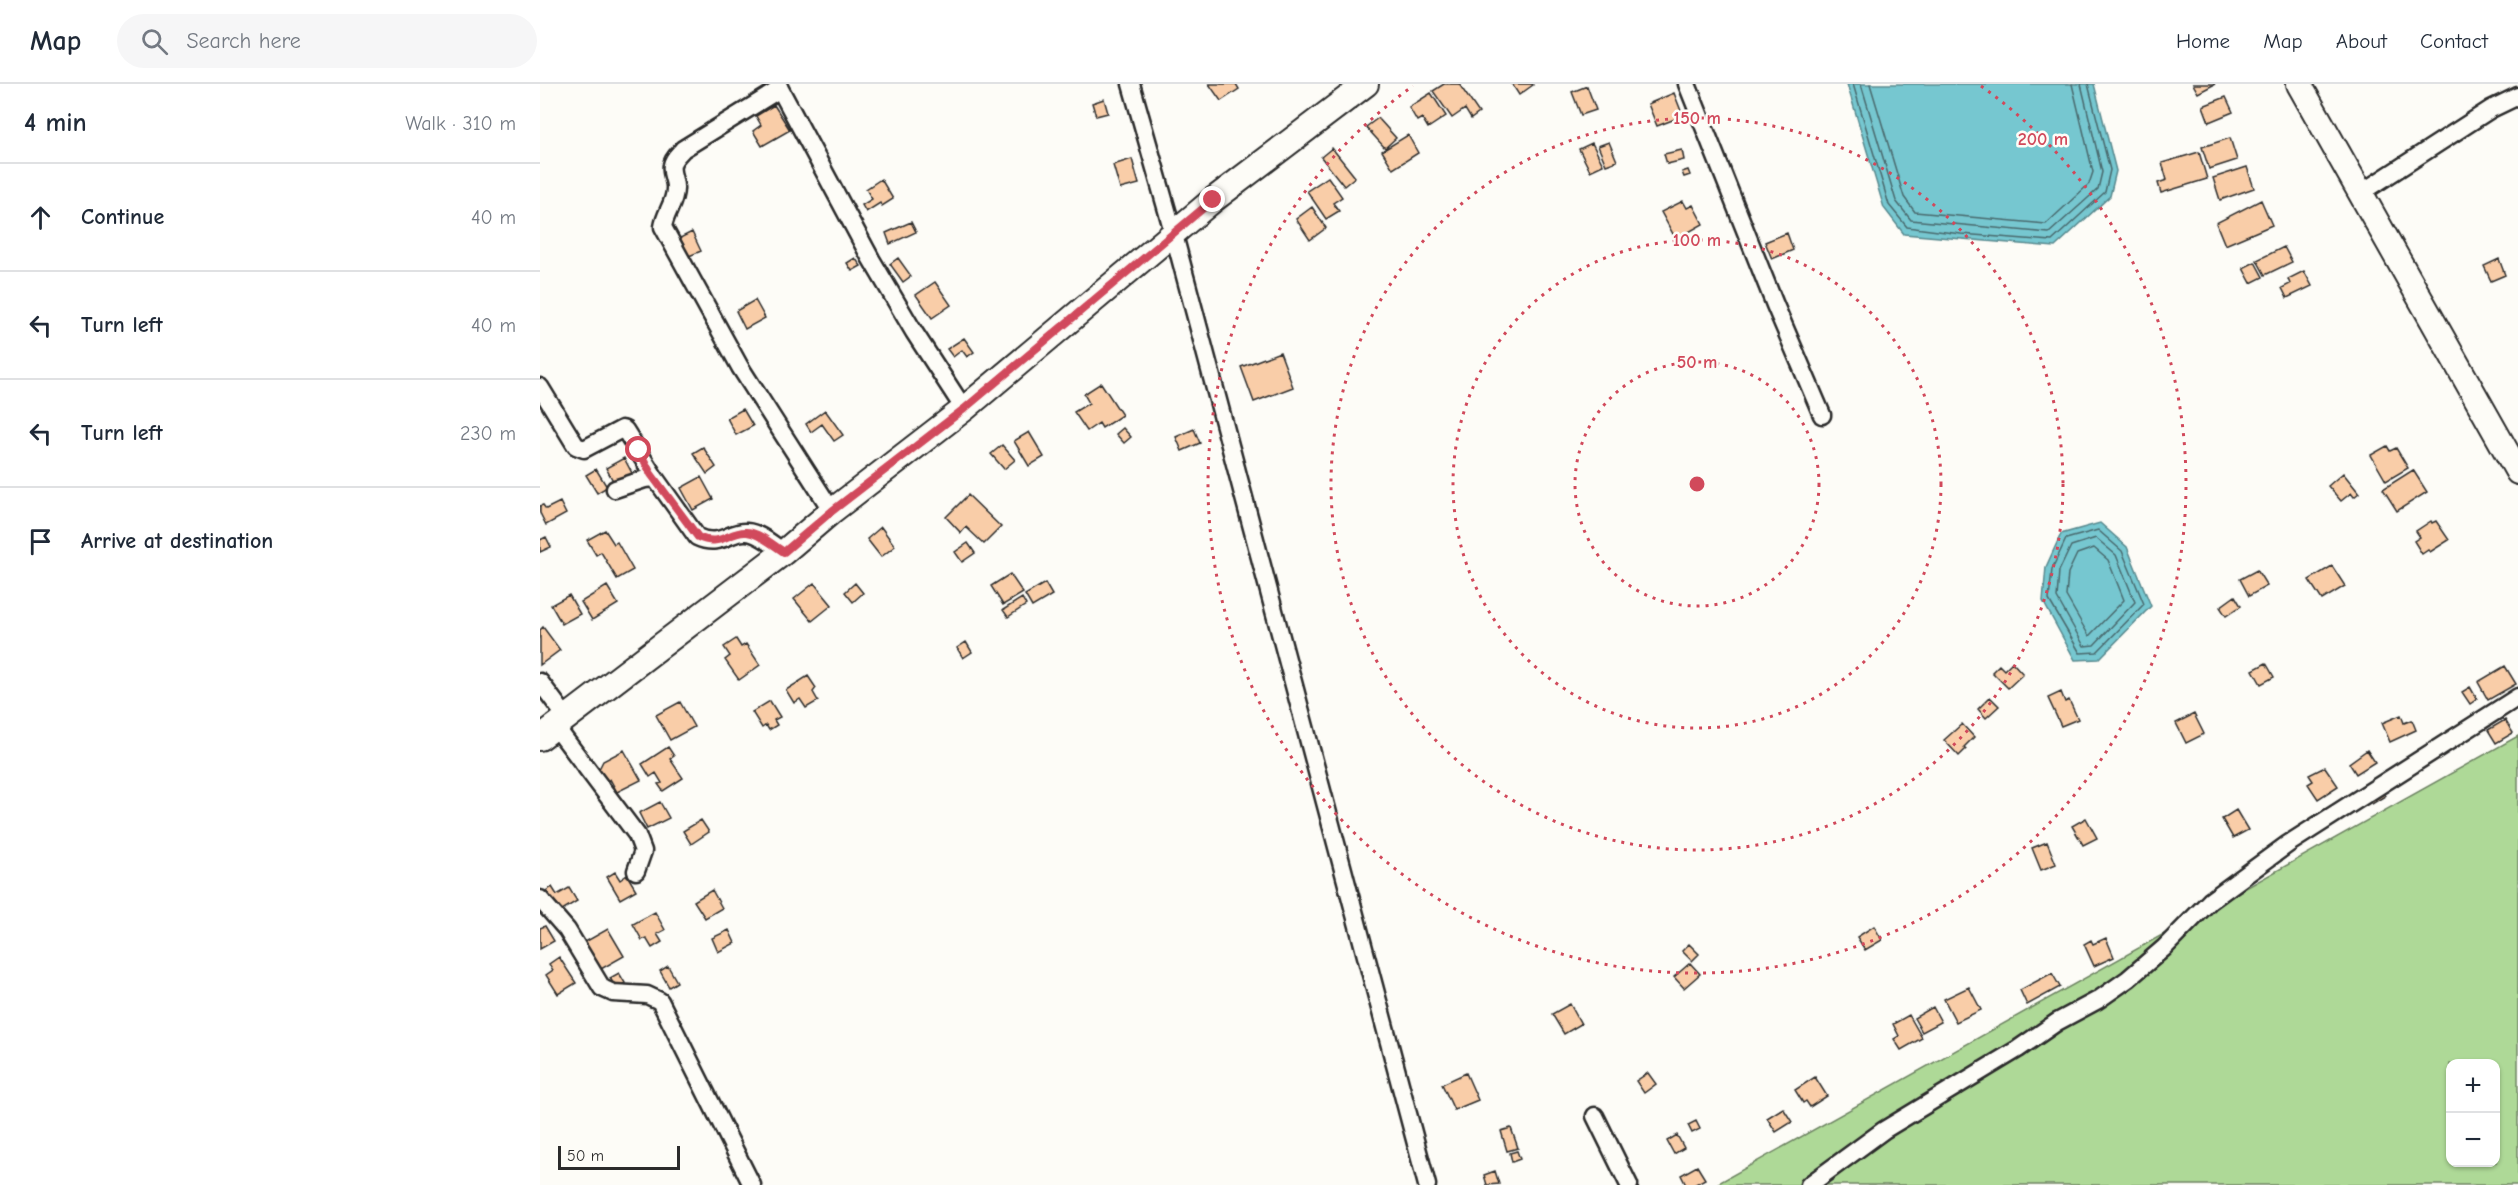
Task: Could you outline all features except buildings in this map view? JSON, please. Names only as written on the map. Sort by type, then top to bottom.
[{"type":"street","points":[[1131,84],[1174,235],[1426,1185]]},
{"type":"street","points":[[554,727],[784,552],[832,511],[964,409],[1213,200],[1366,84]]},
{"type":"street","points":[[1687,84],[1775,305],[1822,415]]},
{"type":"street","points":[[2300,84],[2518,472]]},
{"type":"street","points":[[832,511],[740,367],[663,226],[666,213],[674,198],[672,162],[683,149],[779,86],[871,259],[914,332],[964,409]]},
{"type":"street","points":[[2361,193],[2491,109],[2518,96]]},
{"type":"street","points":[[540,387],[576,446],[584,449],[622,429],[625,430],[655,478],[698,537],[705,541],[714,541],[745,531],[755,534],[784,552]]},
{"type":"street","points":[[615,489],[655,478]]},
{"type":"street","points":[[540,682],[554,727],[637,835],[643,851],[636,871]]},
{"type":"street","points":[[1809,1185],[1884,1130],[2105,995],[2164,948],[2210,902],[2288,844],[2518,697]]},
{"type":"street","points":[[540,899],[567,930],[602,988],[613,993],[647,994],[660,1001],[752,1185]]},
{"type":"street","points":[[1595,1116],[1629,1185]]},
{"type":"green space","points":[[2518,736],[2518,1185],[1715,1185]]},
{"type":"water","points":[[1847,84],[2094,84],[2116,171],[2110,196],[2055,247],[1904,234],[1884,208]]},
{"type":"water","points":[[2100,523],[2127,547],[2151,606],[2099,659],[2075,660],[2043,601],[2046,567],[2061,534]]},
{"type":"route","points":[[639,450],[651,474],[698,537],[705,541],[714,541],[745,531],[755,534],[784,552],[832,511],[964,409],[1213,200]]}]
